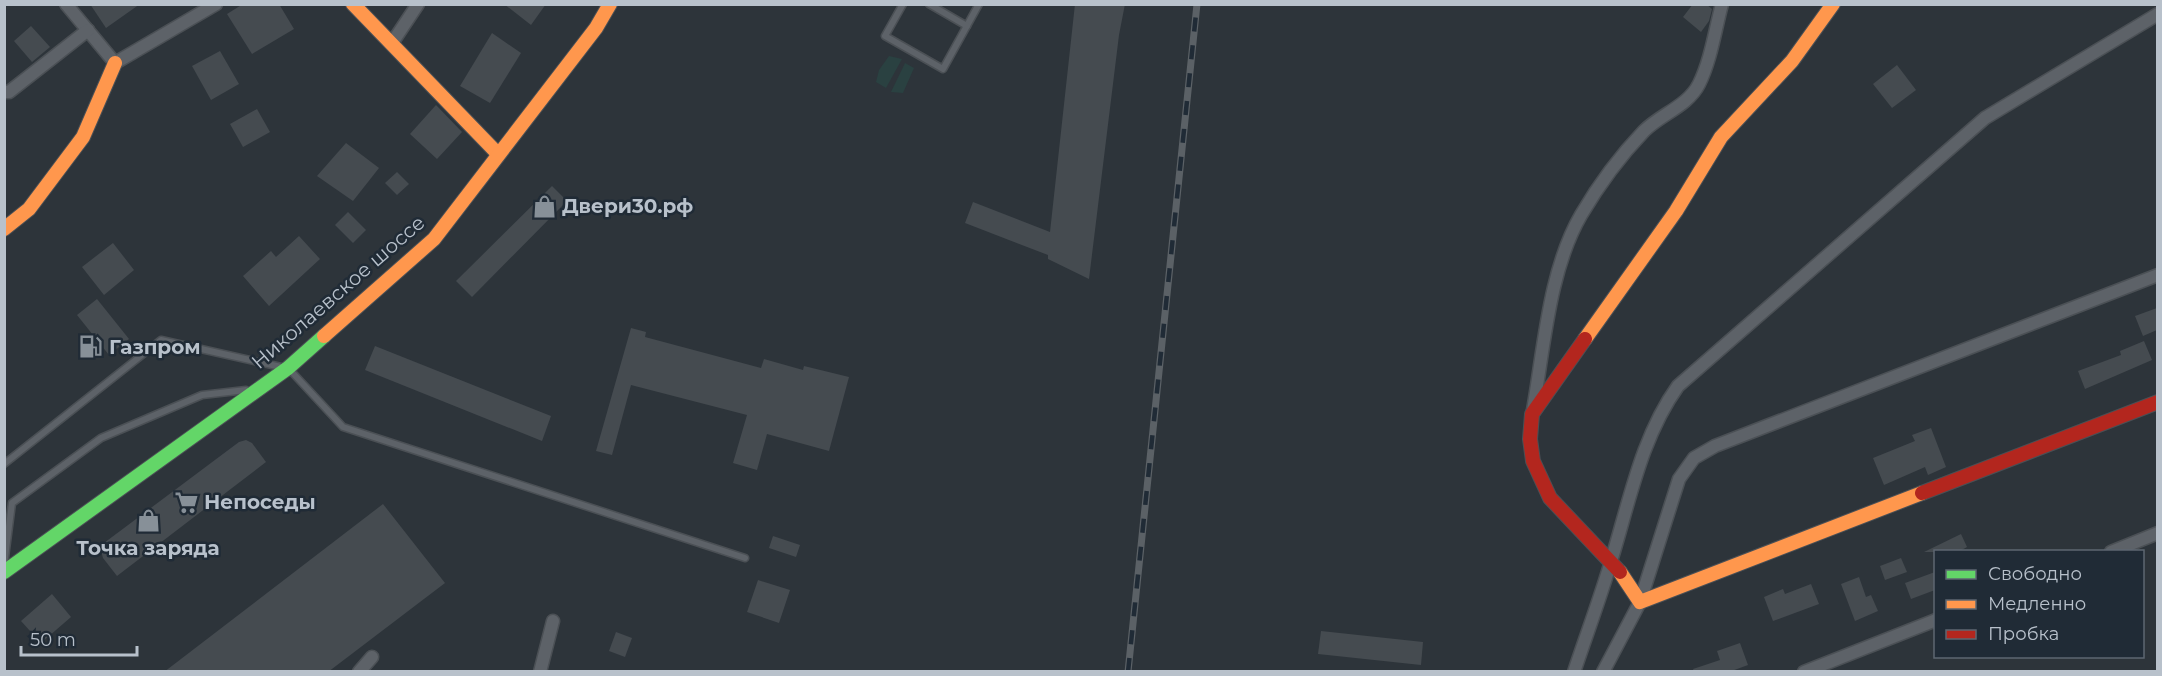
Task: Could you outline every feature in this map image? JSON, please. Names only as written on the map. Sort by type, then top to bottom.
[{"type":"street","points":[[66,4],[115,63]]},
{"type":"street","points":[[4,229],[29,209],[83,138],[115,63],[216,4]]},
{"type":"street","points":[[353,4],[498,154]]},
{"type":"street","points":[[392,43],[418,4]]},
{"type":"street","name":"Николаевское шоссе","points":[[4,572],[255,389],[288,368],[434,239],[596,28],[610,4]]},
{"type":"street","points":[[1640,602],[1611,561],[1554,505],[1543,488],[1531,457],[1529,428],[1559,267],[1568,242],[1581,214],[1622,158],[1646,130],[1688,98],[1699,84],[1722,4]]},
{"type":"street","points":[[1532,414],[1632,275],[1721,137],[1792,61],[1833,4]]},
{"type":"street","points":[[1574,672],[1638,471],[1661,409],[1678,386],[1985,118],[2157,14]]},
{"type":"street","points":[[4,92],[9,92],[88,30]]},
{"type":"street","points":[[1603,672],[1640,602],[1679,479],[1685,468],[1703,452],[2157,275]]},
{"type":"street","points":[[1640,602],[2157,402]]},
{"type":"street","points":[[2116,550],[2157,533]]},
{"type":"street","points":[[1804,672],[1934,620]]},
{"type":"street","points":[[540,672],[553,621]]},
{"type":"street","points":[[359,672],[372,657]]},
{"type":"lane","points":[[903,4],[885,36],[943,69],[979,4]]},
{"type":"lane","points":[[929,4],[967,26]]},
{"type":"lane","points":[[4,464],[161,340],[215,354],[288,368],[343,427],[745,558]]},
{"type":"lane","points":[[4,565],[12,504],[102,438],[202,395],[255,389]]},
{"type":"green space","points":[[889,56],[902,59],[886,88],[876,82],[879,70]]},
{"type":"green space","points":[[905,63],[914,68],[903,93],[891,92]]},
{"type":"building","points":[[90,4],[140,4],[106,28]]},
{"type":"building","points":[[243,4],[279,4],[294,29],[252,54],[227,14]]},
{"type":"building","points":[[504,4],[546,4],[531,25]]},
{"type":"building","points":[[1075,4],[1125,4],[1119,35],[1089,279],[1048,259],[1048,255],[965,223],[973,202],[1050,232]]},
{"type":"building","points":[[1693,4],[1706,4],[1712,9],[1709,21],[1701,32],[1683,17]]},
{"type":"building","points":[[31,26],[50,47],[32,62],[14,41]]},
{"type":"building","points":[[492,33],[521,53],[490,103],[460,86]]},
{"type":"building","points":[[220,51],[239,84],[211,100],[192,66]]},
{"type":"building","points":[[1897,65],[1916,90],[1892,108],[1873,84]]},
{"type":"building","points":[[436,105],[462,132],[437,159],[410,134]]},
{"type":"building","points":[[257,109],[270,132],[243,147],[230,124]]},
{"type":"building","points":[[346,143],[379,168],[353,201],[317,176]]},
{"type":"building","points":[[397,172],[409,184],[397,195],[385,183]]},
{"type":"building","points":[[552,186],[567,201],[472,297],[456,281]]},
{"type":"building","points":[[348,212],[366,230],[353,243],[335,225]]},
{"type":"building","points":[[299,236],[320,259],[269,306],[243,276],[271,251],[276,257]]},
{"type":"building","points":[[113,243],[134,270],[104,295],[82,267]]},
{"type":"building","points":[[97,299],[129,339],[109,355],[77,315]]},
{"type":"building","points":[[2157,308],[2157,330],[2143,336],[2135,316]]},
{"type":"building","points":[[631,328],[646,332],[645,337],[761,368],[764,359],[803,370],[804,366],[849,377],[829,451],[767,434],[757,470],[733,463],[747,415],[631,385],[612,455],[596,451]]},
{"type":"building","points":[[2144,341],[2152,360],[2085,389],[2078,371],[2121,355],[2120,351]]},
{"type":"building","points":[[375,346],[551,416],[542,441],[365,370]]},
{"type":"building","points":[[1931,428],[1946,467],[1928,475],[1925,467],[1884,485],[1873,458],[1915,441],[1912,435]]},
{"type":"building","name":"Непоседы","points":[[246,440],[252,443],[266,462],[117,576],[103,558],[101,551],[104,543],[239,442]]},
{"type":"building","points":[[383,504],[445,583],[328,672],[164,672]]},
{"type":"building","points":[[1961,534],[1967,547],[1962,550],[1924,552]]},
{"type":"building","points":[[773,536],[800,545],[796,557],[769,548]]},
{"type":"building","points":[[1901,558],[1907,572],[1885,580],[1880,566]]},
{"type":"building","points":[[1934,572],[1934,590],[1911,599],[1905,583]]},
{"type":"building","points":[[1859,577],[1866,597],[1871,595],[1878,611],[1855,621],[1841,584]]},
{"type":"building","points":[[758,580],[790,590],[779,623],[747,612]]},
{"type":"building","points":[[1811,584],[1819,604],[1773,621],[1764,597],[1783,589],[1785,594]]},
{"type":"building","points":[[52,594],[71,617],[41,643],[21,621]]},
{"type":"building","points":[[1321,631],[1423,642],[1421,665],[1318,654]]},
{"type":"building","points":[[616,632],[632,638],[625,657],[609,651]]},
{"type":"building","points":[[1740,643],[1748,665],[1729,672],[1694,672],[1693,669],[1720,660],[1717,651]]},
{"type":"railway","points":[[1128,672],[1197,4]]},
{"type":"traffic: fast","points":[[4,572],[288,368],[324,336]]},
{"type":"traffic: slow","points":[[353,4],[498,154]]},
{"type":"traffic: slow","points":[[324,336],[434,239],[596,28],[610,4]]},
{"type":"traffic: slow","points":[[1585,339],[1676,211],[1721,137],[1792,61],[1833,4]]},
{"type":"traffic: slow","points":[[4,229],[29,209],[83,137],[115,63]]},
{"type":"traffic: slow","points":[[1620,572],[1640,602],[1922,493]]},
{"type":"traffic: jam","points":[[1585,339],[1532,414],[1530,439],[1533,461],[1550,498],[1620,572]]},
{"type":"traffic: jam","points":[[1922,493],[2158,402]]},
{"type":"place","name":"Двери30.рф","points":[[544,206]]},
{"type":"place","name":"Газпром","points":[[91,347]]},
{"type":"place","name":"Непоседы","points":[[186,502]]},
{"type":"place","name":"Точка заряда","points":[[148,521]]}]
